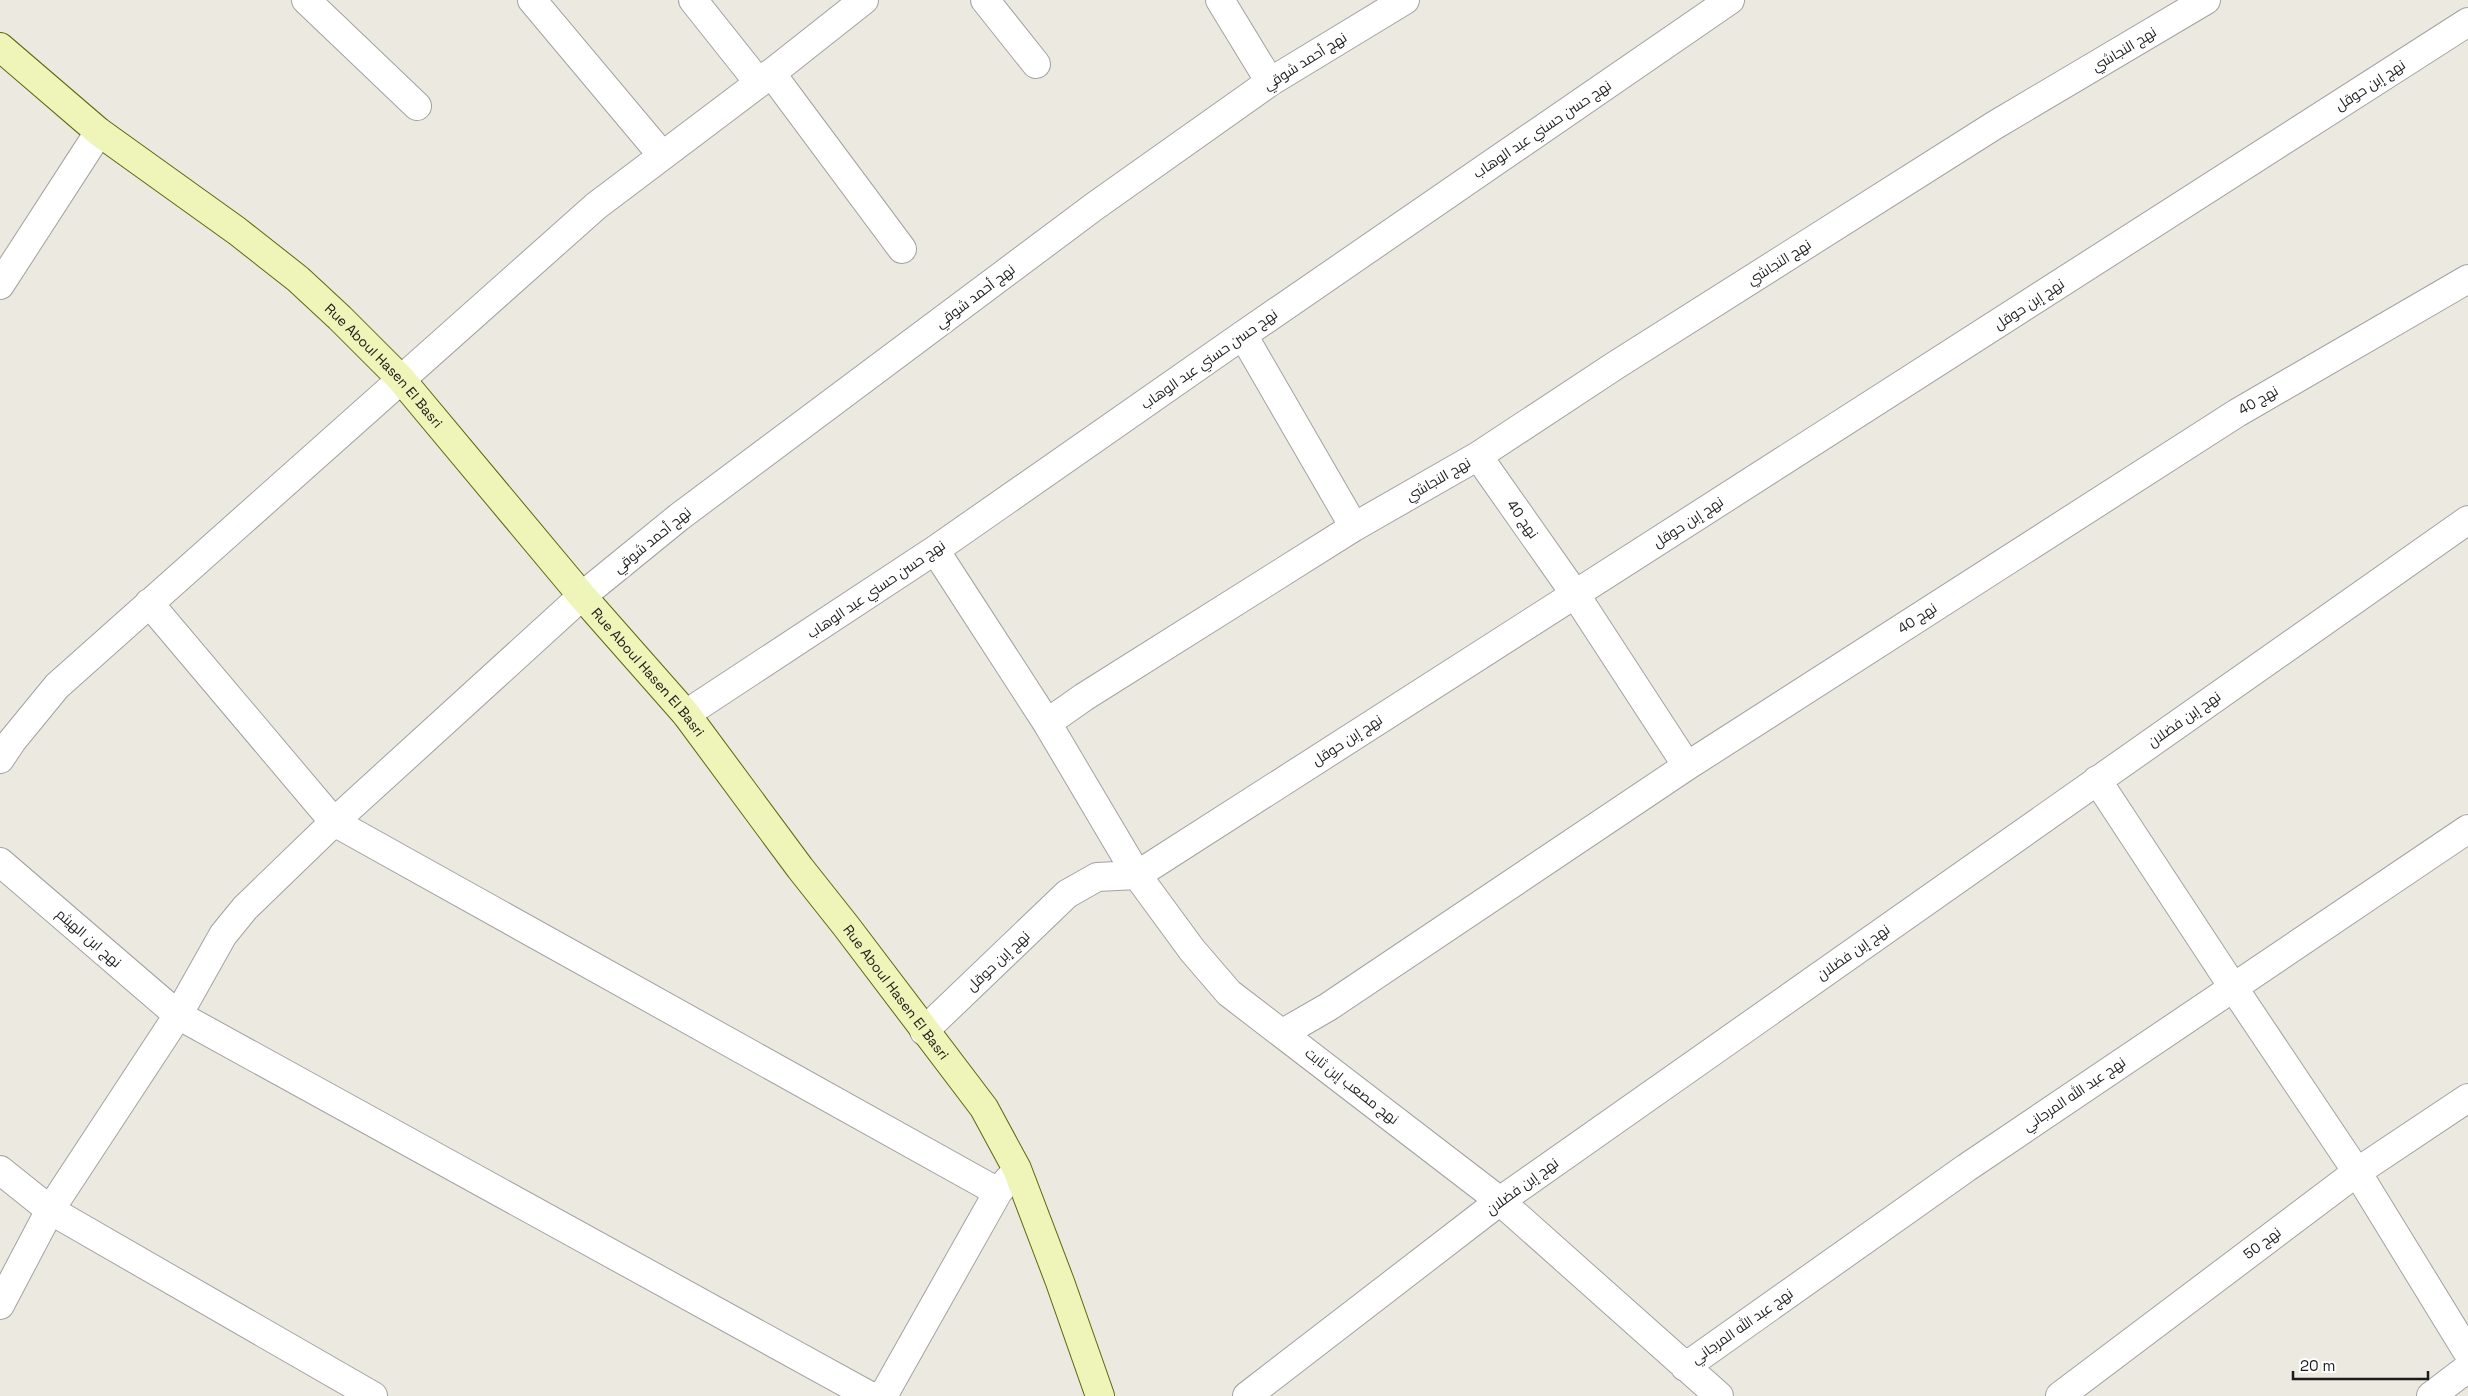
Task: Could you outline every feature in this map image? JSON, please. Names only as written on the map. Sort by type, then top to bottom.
[{"type":"street","points":[[306,0],[417,106]]},
{"type":"street","points":[[532,0],[662,155]]},
{"type":"street","points":[[693,0],[765,78],[902,249]]},
{"type":"street","points":[[0,759],[12,741],[57,686],[400,378],[596,206],[765,78],[864,0]]},
{"type":"street","points":[[985,0],[1036,64]]},
{"type":"street","points":[[1220,0],[1270,82]]},
{"type":"street","name":"نهج أحمد شوقي","points":[[0,1305],[50,1210],[178,1015],[223,935],[245,908],[334,822],[582,596],[711,493],[1095,206],[1270,82],[1405,0]]},
{"type":"street","name":"نهج النجاشي","points":[[1047,723],[1084,697],[1354,527],[1478,456],[1616,365],[1987,130],[2206,0]]},
{"type":"street","name":"نهج حسن حسني عبد الوهاب","points":[[686,714],[935,550],[1242,335],[1726,1]]},
{"type":"street","name":"نهج إبن حوقل","points":[[924,1031],[1033,930],[1067,894],[1097,877],[1137,875],[2468,22]]},
{"type":"street","name":"Rue Aboul Hasen El Basri","points":[[0,47],[99,132],[237,231],[298,279],[400,378],[582,596],[686,714],[984,1108],[1017,1169],[1060,1282],[1100,1396]]},
{"type":"street","points":[[0,285],[99,132]]},
{"type":"street","name":"نهج 40","points":[[1478,456],[1575,594],[1687,766],[2237,413],[2468,279]]},
{"type":"street","points":[[1242,335],[1354,527]]},
{"type":"street","name":"نهج إبن فضلان","points":[[1247,1396],[1500,1201],[2468,520]]},
{"type":"street","name":"نهج مصعب إبن ثابت","points":[[935,550],[1047,723],[1137,875],[1192,950],[1229,993],[1500,1201],[1719,1396]]},
{"type":"street","points":[[149,603],[334,822],[998,1192]]},
{"type":"street","points":[[1282,1033],[1328,1007],[1687,766]]},
{"type":"street","points":[[2098,780],[2233,987],[2358,1172],[2468,1353]]},
{"type":"street","name":"نهج عبد الله المرجاني","points":[[1685,1367],[1966,1168],[2233,987],[2466,835]]},
{"type":"street","name":"نهج ابن الهيثم","points":[[0,862],[178,1015],[870,1396]]},
{"type":"street","name":"نهج 50","points":[[2060,1396],[2358,1172],[2468,1098]]},
{"type":"street","points":[[883,1396],[998,1192],[1017,1169]]},
{"type":"street","points":[[0,1170],[50,1210],[373,1396]]},
{"type":"street","points":[[2431,1396],[2468,1368]]}]
